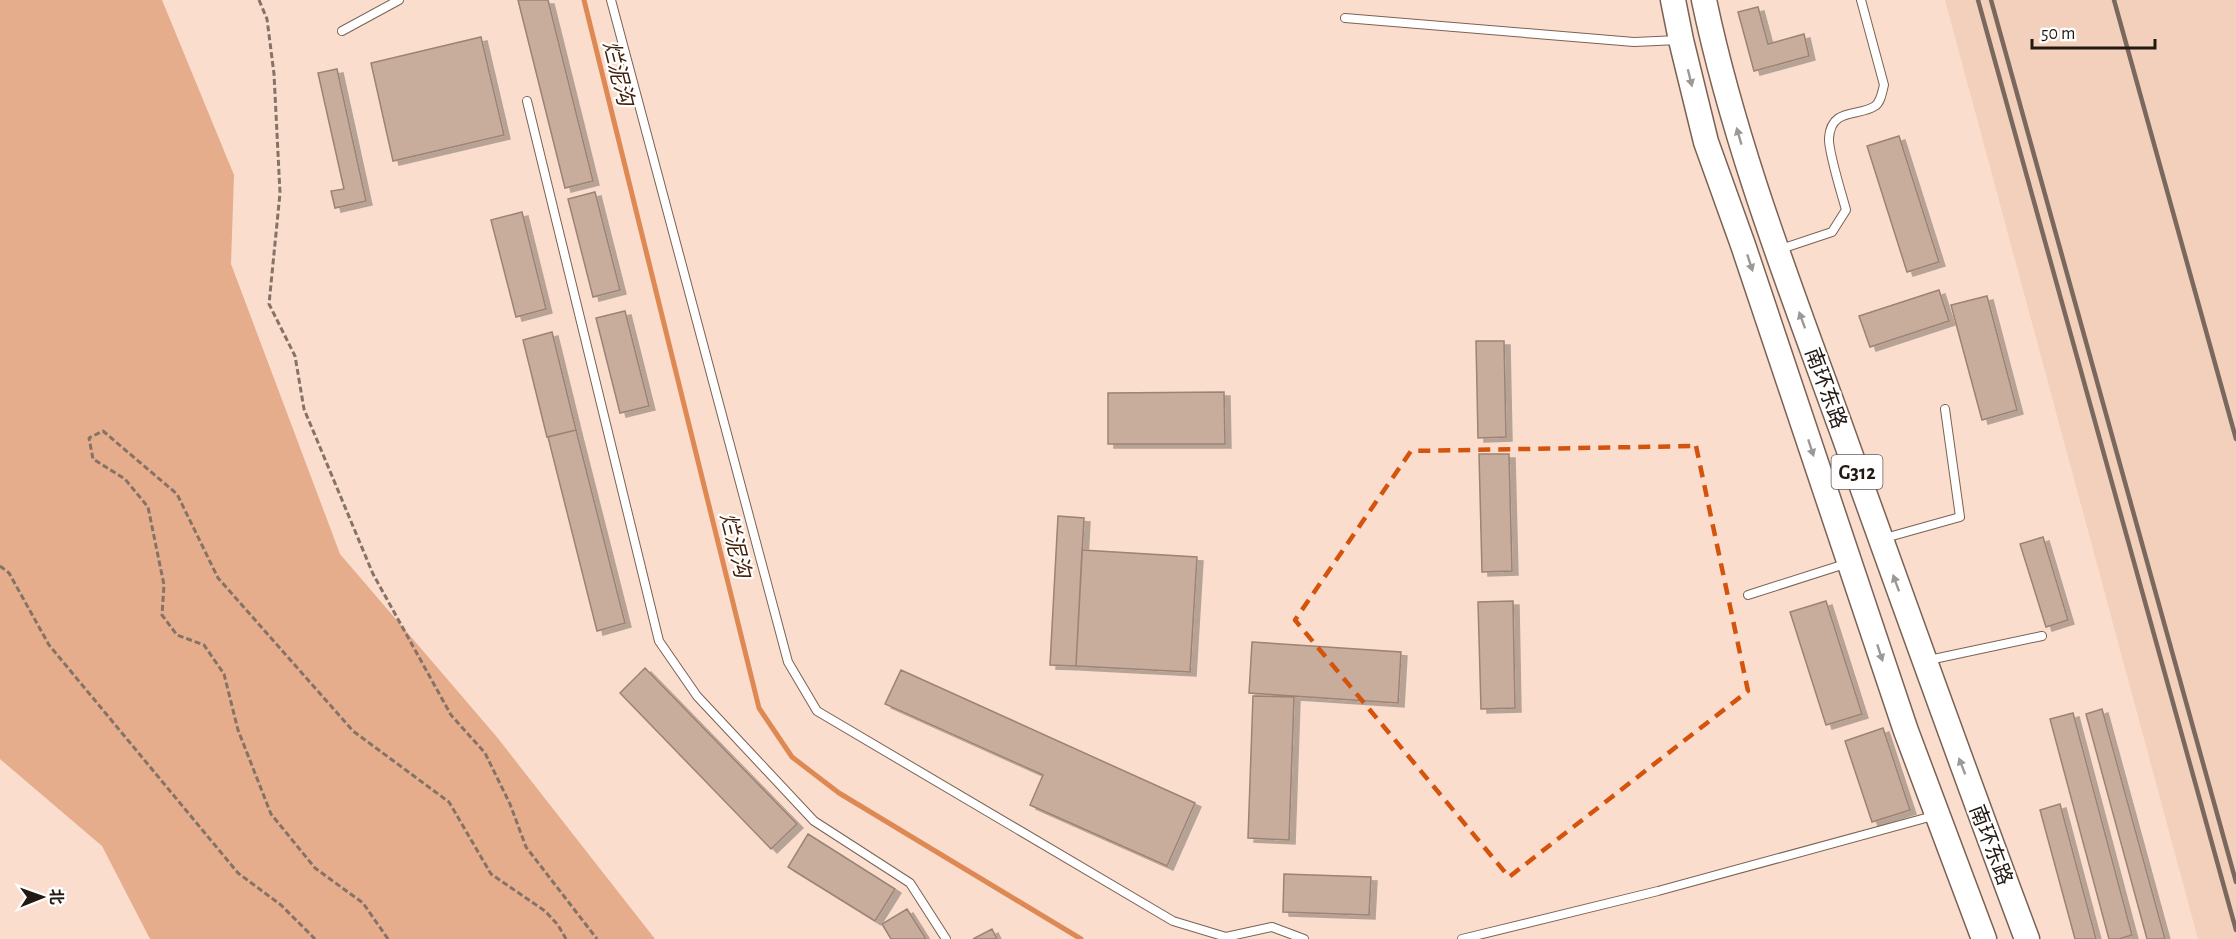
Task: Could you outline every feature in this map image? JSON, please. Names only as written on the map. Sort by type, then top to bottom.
[{"type":"highway","name":"南环东路","points":[[1673,0],[1706,142],[1747,256],[1906,731],[1984,939]]},
{"type":"highway","name":"南环东路","points":[[1704,0],[1713,43],[1740,141],[1777,250],[1943,716],[2027,939]]},
{"type":"highway","points":[[1906,731],[1943,716]]},
{"type":"lane","points":[[342,31],[399,0]]},
{"type":"lane","points":[[610,0],[788,662],[818,711],[1173,921],[1226,937],[1272,927],[1304,939]]},
{"type":"lane","points":[[1777,250],[1832,232],[1846,210],[1828,139],[1832,124],[1844,115],[1875,106],[1880,99],[1884,85],[1861,0]]},
{"type":"lane","points":[[1345,18],[1634,42],[1681,40]]},
{"type":"lane","points":[[527,101],[659,641],[697,696],[814,821],[910,883],[946,939]]},
{"type":"lane","points":[[1881,539],[1960,517],[1945,409]]},
{"type":"lane","points":[[1748,595],[1850,563]]},
{"type":"lane","points":[[1925,661],[2042,636]]},
{"type":"lane","points":[[1462,939],[1647,894],[1937,815]]},
{"type":"path","points":[[259,0],[267,19],[274,74],[280,193],[269,304],[295,356],[304,409],[373,574],[451,715],[485,753],[510,804],[526,847],[597,939]]},
{"type":"path","points":[[388,939],[363,903],[315,868],[271,814],[238,730],[224,675],[204,645],[177,635],[162,615],[164,585],[148,507],[125,479],[93,459],[88,438],[103,431],[177,494],[218,578],[353,731],[449,802],[491,874],[545,911],[558,925],[566,939]]},
{"type":"path","points":[[0,566],[9,573],[49,645],[238,873],[281,905],[315,939]]},
{"type":"highlighted area","points":[[1696,446],[1748,691],[1509,877],[1295,620],[1411,451]]},
{"type":"shaded area","points":[[0,0],[162,0],[234,175],[231,264],[340,554],[496,736],[655,939],[150,939],[102,846],[0,759]]},
{"type":"shaded area","points":[[1945,0],[2236,0],[2236,939],[2198,939]]},
{"type":"building","points":[[518,0],[548,0],[593,181],[565,188]]},
{"type":"building","points":[[1758,7],[1768,44],[1804,34],[1809,56],[1754,71],[1738,12]]},
{"type":"building","points":[[481,37],[504,135],[393,161],[371,63]]},
{"type":"building","points":[[337,69],[366,201],[335,208],[331,191],[344,189],[318,73]]},
{"type":"building","points":[[1899,136],[1939,262],[1907,272],[1867,146]]},
{"type":"building","points":[[595,192],[620,290],[593,297],[568,199]]},
{"type":"building","points":[[522,212],[546,309],[516,317],[491,220]]},
{"type":"building","points":[[1939,290],[1949,321],[1870,347],[1859,316]]},
{"type":"building","points":[[1987,296],[2017,410],[1982,420],[1951,305]]},
{"type":"building","points":[[625,311],[649,406],[620,413],[596,318]]},
{"type":"building","points":[[552,332],[576,430],[547,437],[523,340]]},
{"type":"building","points":[[1476,341],[1504,341],[1506,437],[1478,438]]},
{"type":"building","points":[[1224,392],[1225,444],[1108,444],[1108,393]]},
{"type":"building","points":[[576,430],[625,623],[597,631],[548,437]]},
{"type":"building","points":[[1479,454],[1509,454],[1512,571],[1482,572]]},
{"type":"building","points":[[1058,516],[1084,518],[1076,666],[1050,665]]},
{"type":"building","points":[[2043,537],[2068,620],[2046,627],[2020,544]]},
{"type":"building","points":[[1082,550],[1197,557],[1190,672],[1076,666]]},
{"type":"building","points":[[1513,601],[1515,708],[1481,709],[1478,602]]},
{"type":"building","points":[[1826,601],[1862,714],[1826,725],[1790,612]]},
{"type":"building","points":[[1252,642],[1401,652],[1398,703],[1249,693]]},
{"type":"building","points":[[645,668],[797,824],[771,849],[620,693]]},
{"type":"building","points":[[901,670],[1195,803],[1167,866],[1030,805],[1043,775],[885,704]]},
{"type":"building","points":[[1253,696],[1294,697],[1289,840],[1248,838]]},
{"type":"building","points":[[2102,709],[2165,939],[2147,939],[2086,714]]},
{"type":"building","points":[[2073,713],[2132,935],[2119,939],[2109,939],[2050,719]]},
{"type":"building","points":[[1883,728],[1910,810],[1872,822],[1845,741]]},
{"type":"building","points":[[2060,804],[2096,939],[2075,939],[2040,810]]},
{"type":"building","points":[[808,834],[895,889],[875,921],[788,867]]},
{"type":"building","points":[[1284,874],[1371,877],[1369,915],[1283,912]]},
{"type":"building","points":[[907,909],[926,939],[891,939],[882,924]]},
{"type":"building","points":[[992,929],[997,939],[973,939]]},
{"type":"waterway","name":"烂泥沟","points":[[584,0],[759,708],[792,757],[839,793],[1081,939]]},
{"type":"railway","points":[[1978,0],[2236,930]]},
{"type":"railway","points":[[1991,0],[2236,882]]},
{"type":"railway","points":[[2114,0],[2236,439]]}]
